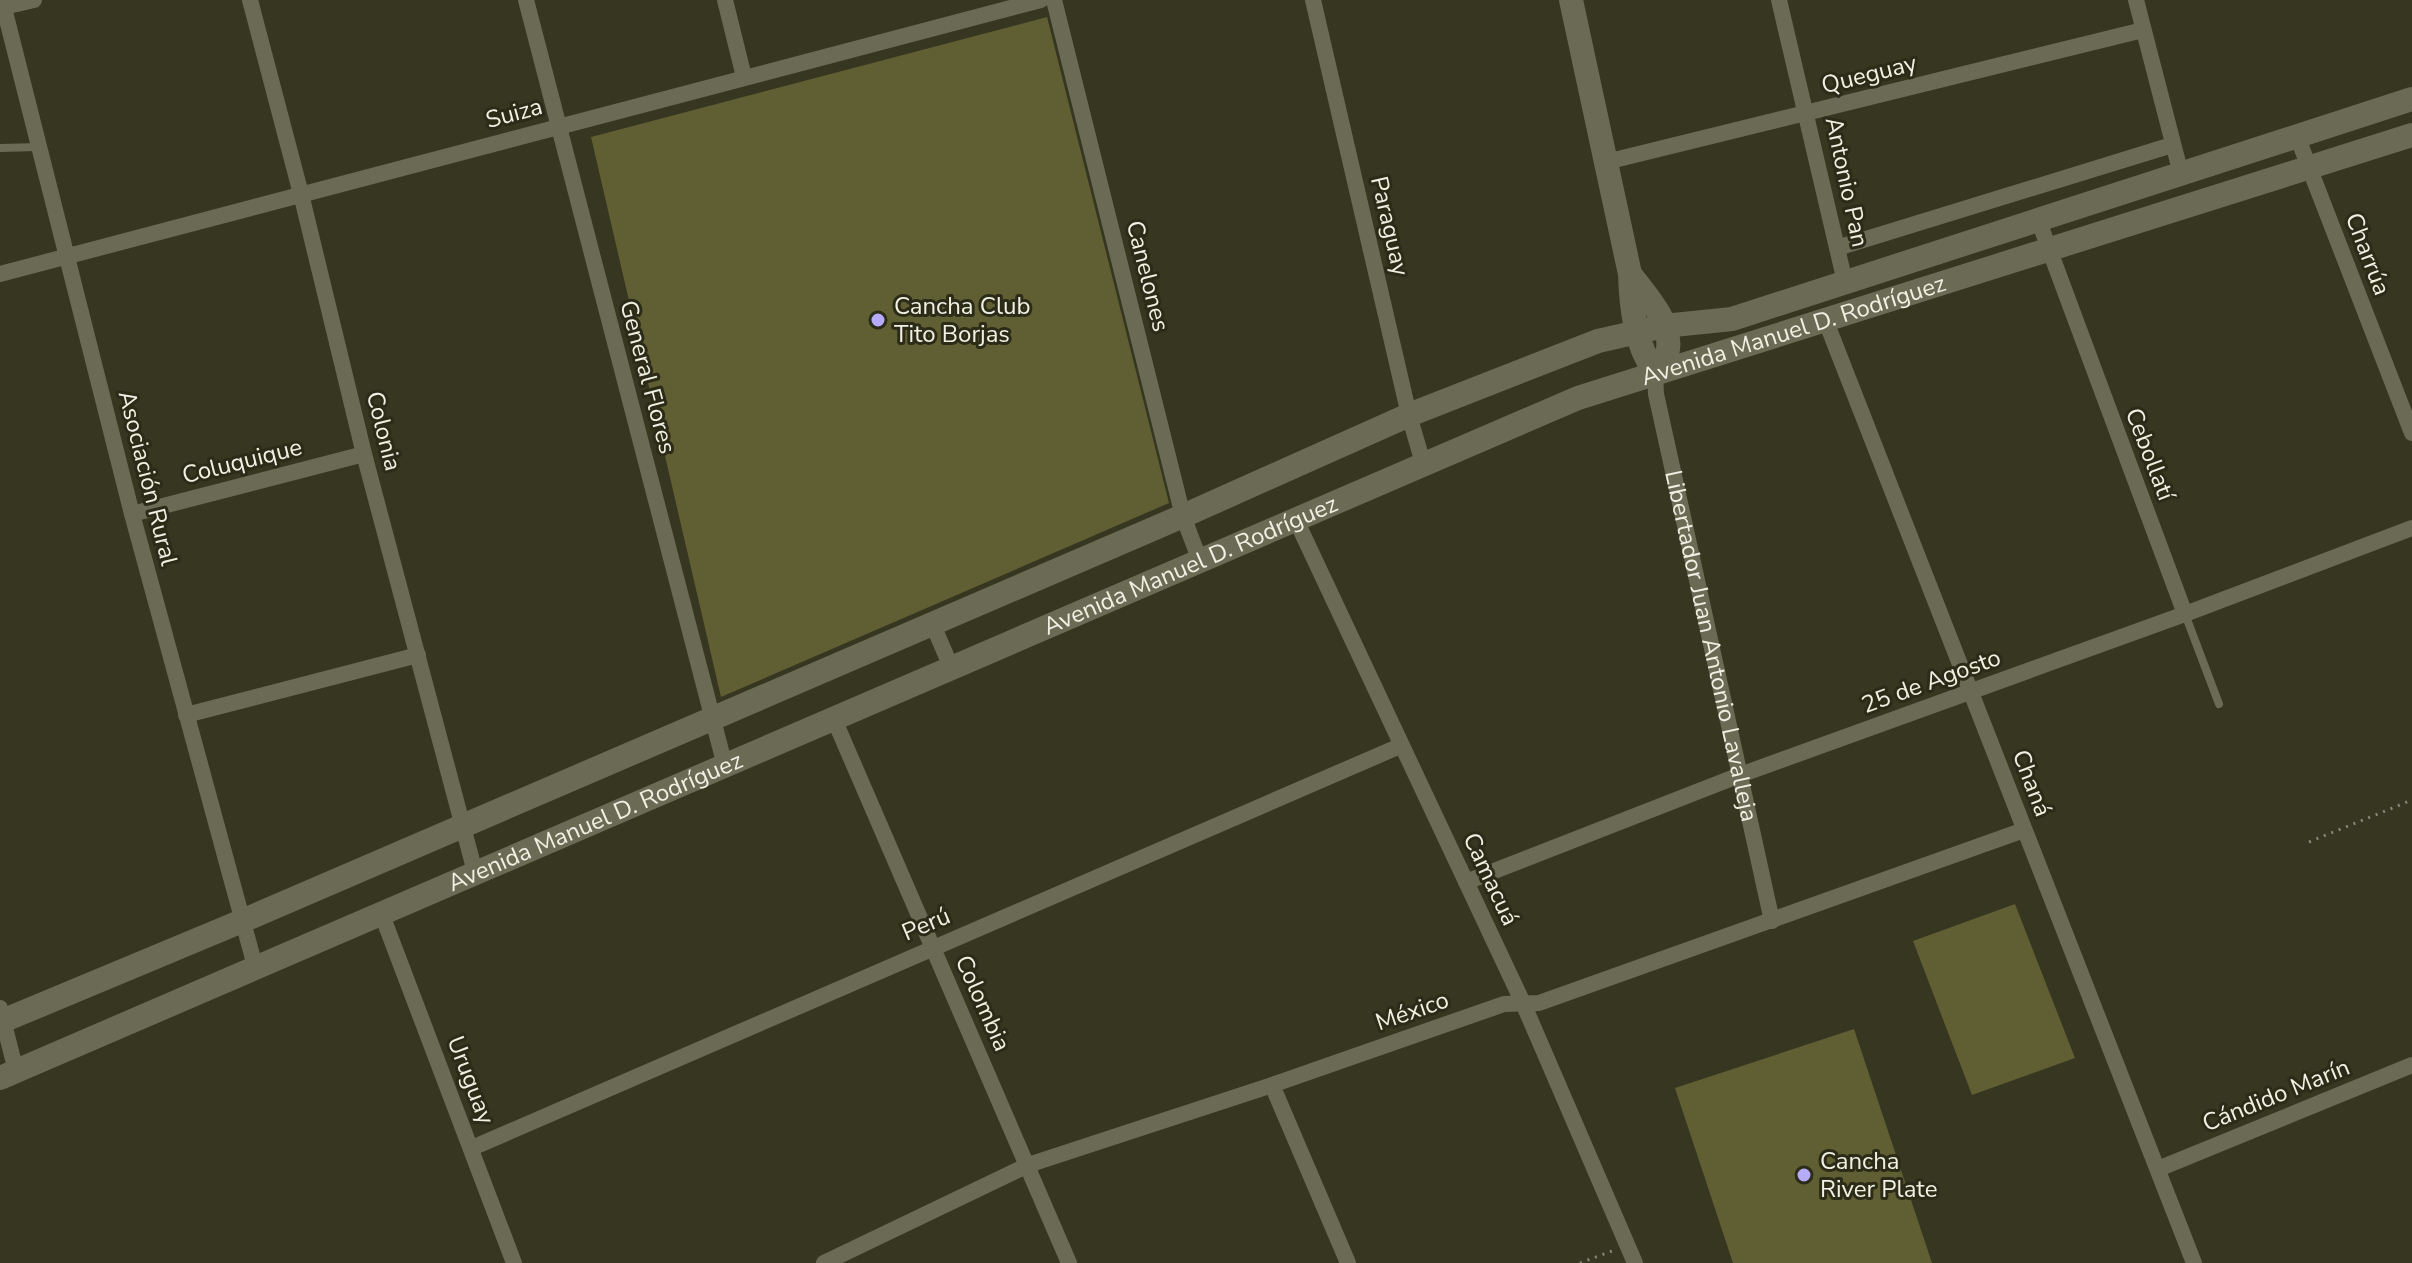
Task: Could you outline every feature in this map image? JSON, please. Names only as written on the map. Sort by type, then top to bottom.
[{"type":"street","points":[[3,4],[34,0]]},
{"type":"street","name":"Colonia","points":[[250,0],[364,454],[475,872]]},
{"type":"street","name":"General Flores","points":[[526,0],[725,766]]},
{"type":"street","points":[[725,0],[744,77]]},
{"type":"street","name":"Suiza","points":[[0,274],[1041,0]]},
{"type":"street","name":"Canelones","points":[[1054,0],[1183,516],[1200,561]]},
{"type":"street","name":"Paraguay","points":[[1313,0],[1409,415],[1423,463]]},
{"type":"street","name":"Libertador Juan Antonio Lavalleja","points":[[1571,0],[1630,274],[1637,332],[1647,362],[1655,372]]},
{"type":"street","name":"Antonio Pan","points":[[1779,0],[1845,282]]},
{"type":"street","points":[[2136,0],[2181,174]]},
{"type":"street","name":"Asociación Rural","points":[[3,4],[132,514],[255,966]]},
{"type":"street","name":"Queguay","points":[[1606,162],[2143,30]]},
{"type":"street","name":"Avenida Manuel D. Rodríguez","points":[[1,1017],[242,921],[1183,516],[1409,415],[1598,341],[1664,326],[1732,319],[2412,99]]},
{"type":"street","name":"Avenida Manuel D. Rodríguez","points":[[8,1075],[1578,398],[2412,135]]},
{"type":"street","name":"Charrúa","points":[[2297,136],[2412,433]]},
{"type":"street","points":[[1837,248],[2172,145]]},
{"type":"street","name":"Cebollatí","points":[[2038,219],[2185,614]]},
{"type":"street","name":"Libertador Juan Antonio Lavalleja","points":[[1630,274],[1654,306],[1664,326],[1668,349],[1655,372],[1656,394],[1772,921]]},
{"type":"street","name":"Chaná","points":[[1825,319],[2194,1263]]},
{"type":"street","name":"Coluquique","points":[[132,514],[364,454]]},
{"type":"street","name":"Camacuá","points":[[1296,520],[1523,1003],[1635,1263]]},
{"type":"street","name":"25 de Agosto","points":[[1466,882],[1740,775],[2185,614],[2412,528]]},
{"type":"street","points":[[932,623],[952,669]]},
{"type":"street","points":[[186,715],[418,655]]},
{"type":"street","name":"Colombia","points":[[834,719],[1069,1263]]},
{"type":"street","name":"Perú","points":[[472,1148],[1400,746]]},
{"type":"street","name":"México","points":[[824,1263],[1028,1165],[1504,1004],[1539,1003],[2024,830]]},
{"type":"street","name":"Uruguay","points":[[382,915],[514,1263]]},
{"type":"street","points":[[1,1017],[8,1075]]},
{"type":"street","name":"Cándido Marín","points":[[2158,1169],[2412,1065]]},
{"type":"street","points":[[1272,1085],[1348,1263]]},
{"type":"lane","points":[[0,148],[40,147]]},
{"type":"lane","name":"Cebollatí","points":[[2185,614],[2219,704]]},
{"type":"path","points":[[2309,842],[2412,800]]},
{"type":"path","points":[[1580,1263],[1627,1245]]},
{"type":"shaded area","name":"Cancha Club Tito Borjas","points":[[1047,17],[1169,503],[721,697],[591,137]]},
{"type":"shaded area","points":[[2015,904],[2075,1058],[1972,1095],[1913,941]]},
{"type":"shaded area","name":"Cancha River Plate","points":[[1854,1029],[1932,1263],[1733,1263],[1675,1088]]},
{"type":"place","name":"Cancha Club Tito Borjas","points":[[878,320]]},
{"type":"place","name":"Cancha River Plate","points":[[1804,1175]]}]
